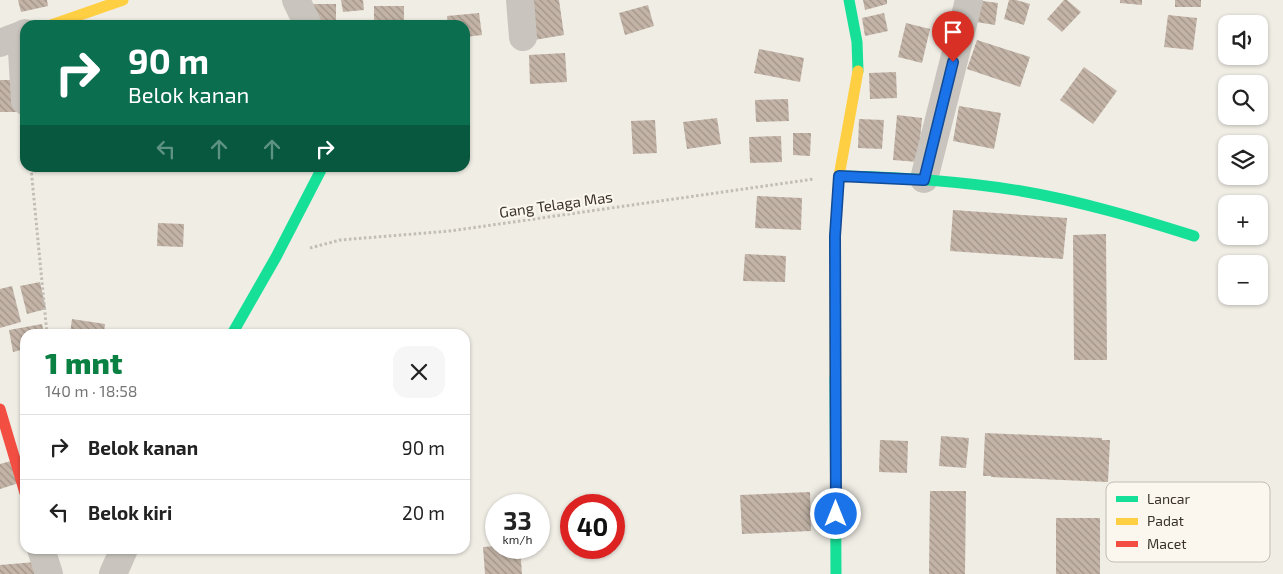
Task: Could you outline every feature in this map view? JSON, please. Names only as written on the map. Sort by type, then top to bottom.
[{"type":"street","points":[[65,20],[123,0]]},
{"type":"street","points":[[296,0],[306,20]]},
{"type":"street","points":[[520,0],[523,37]]},
{"type":"street","points":[[836,574],[835,236],[839,176],[858,70],[857,42],[849,0]]},
{"type":"street","points":[[924,180],[969,0]]},
{"type":"street","points":[[15,37],[20,69]]},
{"type":"street","points":[[235,329],[276,257],[320,172]]},
{"type":"street","points":[[839,176],[924,180],[996,187],[1046,195],[1096,206],[1194,236]]},
{"type":"street","points":[[0,409],[20,476]]},
{"type":"street","points":[[43,554],[49,574]]},
{"type":"street","points":[[113,574],[122,554]]},
{"type":"path","points":[[31,172],[47,329]]},
{"type":"path","name":"Gang Telaga Mas","points":[[276,257],[340,240],[450,232],[839,176]]},
{"type":"building","points":[[18,0],[47,0],[48,6],[21,12]]},
{"type":"building","points":[[341,0],[363,0],[364,10],[343,12]]},
{"type":"building","points":[[528,0],[559,0],[564,35],[534,40]]},
{"type":"building","points":[[863,0],[887,0],[887,4],[865,10]]},
{"type":"building","points":[[975,0],[998,3],[995,25],[970,21]]},
{"type":"building","points":[[1009,0],[1030,4],[1024,25],[1004,19]]},
{"type":"building","points":[[1064,0],[1067,0],[1081,12],[1062,32],[1047,19]]},
{"type":"building","points":[[1120,0],[1142,0],[1142,5],[1120,3]]},
{"type":"building","points":[[1175,0],[1201,0],[1201,7],[1175,7]]},
{"type":"building","points":[[312,4],[336,4],[336,20],[312,20]]},
{"type":"building","points":[[648,5],[654,26],[625,35],[619,13]]},
{"type":"building","points":[[374,6],[404,6],[404,20],[374,20]]},
{"type":"building","points":[[479,13],[482,35],[470,36],[470,20],[447,20],[447,16]]},
{"type":"building","points":[[884,13],[888,31],[865,36],[862,18]]},
{"type":"building","points":[[1168,15],[1197,18],[1193,50],[1164,47]]},
{"type":"building","points":[[906,23],[930,29],[922,63],[898,57]]},
{"type":"building","points":[[977,40],[1030,57],[1020,87],[967,69]]},
{"type":"building","points":[[759,49],[804,58],[800,82],[754,73]]},
{"type":"building","points":[[565,53],[567,82],[530,84],[529,55]]},
{"type":"building","points":[[1084,67],[1117,91],[1093,124],[1060,100]]},
{"type":"building","points":[[896,72],[897,98],[870,99],[869,73]]},
{"type":"building","points":[[0,80],[16,80],[16,112],[0,112]]},
{"type":"building","points":[[788,99],[789,121],[756,122],[755,100]]},
{"type":"building","points":[[959,106],[1001,113],[994,149],[953,141]]},
{"type":"building","points":[[897,115],[922,118],[918,162],[893,160]]},
{"type":"building","points":[[717,118],[721,144],[687,149],[683,122]]},
{"type":"building","points":[[859,119],[884,120],[882,149],[858,148]]},
{"type":"building","points":[[655,120],[657,153],[633,154],[631,121]]},
{"type":"building","points":[[793,133],[811,133],[810,156],[793,155]]},
{"type":"building","points":[[781,136],[782,162],[750,163],[749,137]]},
{"type":"building","points":[[757,196],[802,198],[801,230],[755,228]]},
{"type":"building","points":[[953,210],[1067,218],[1063,259],[950,251]]},
{"type":"building","points":[[158,223],[184,224],[183,247],[157,246]]},
{"type":"building","points":[[1106,234],[1107,360],[1074,360],[1073,235]]},
{"type":"building","points":[[745,254],[786,256],[785,282],[743,281]]},
{"type":"building","points":[[40,282],[46,309],[27,314],[20,286]]},
{"type":"building","points":[[12,286],[21,322],[0,328],[0,289]]},
{"type":"building","points":[[72,319],[105,324],[104,329],[71,329]]},
{"type":"building","points":[[42,324],[43,329],[20,329],[20,350],[13,352],[9,330]]},
{"type":"building","points":[[985,433],[1102,438],[1102,440],[1110,440],[1108,482],[983,476]]},
{"type":"building","points":[[941,436],[969,438],[966,468],[939,466]]},
{"type":"building","points":[[880,440],[908,441],[907,473],[879,472]]},
{"type":"building","points":[[11,461],[19,483],[0,489],[0,464]]},
{"type":"building","points":[[930,491],[966,491],[965,574],[929,574]]},
{"type":"building","points":[[810,492],[811,531],[742,534],[740,495]]},
{"type":"building","points":[[1056,518],[1100,518],[1100,574],[1056,574]]},
{"type":"building","points":[[483,547],[485,547],[485,559],[521,559],[522,574],[485,574]]},
{"type":"building","points":[[35,562],[36,574],[0,574],[0,565]]},
{"type":"traffic: fast","points":[[849,0],[857,42],[858,71]]},
{"type":"traffic: fast","points":[[235,329],[276,257],[320,172]]},
{"type":"traffic: fast","points":[[839,176],[930,180],[1021,191],[1108,210],[1194,236]]},
{"type":"traffic: fast","points":[[835,376],[836,574]]},
{"type":"traffic: slow","points":[[65,20],[123,0]]},
{"type":"traffic: slow","points":[[835,376],[835,236],[839,176],[858,71]]},
{"type":"traffic: jam","points":[[0,409],[20,476]]},
{"type":"route","points":[[836,514],[835,236],[839,176],[894,177],[924,180],[953,62]]}]
